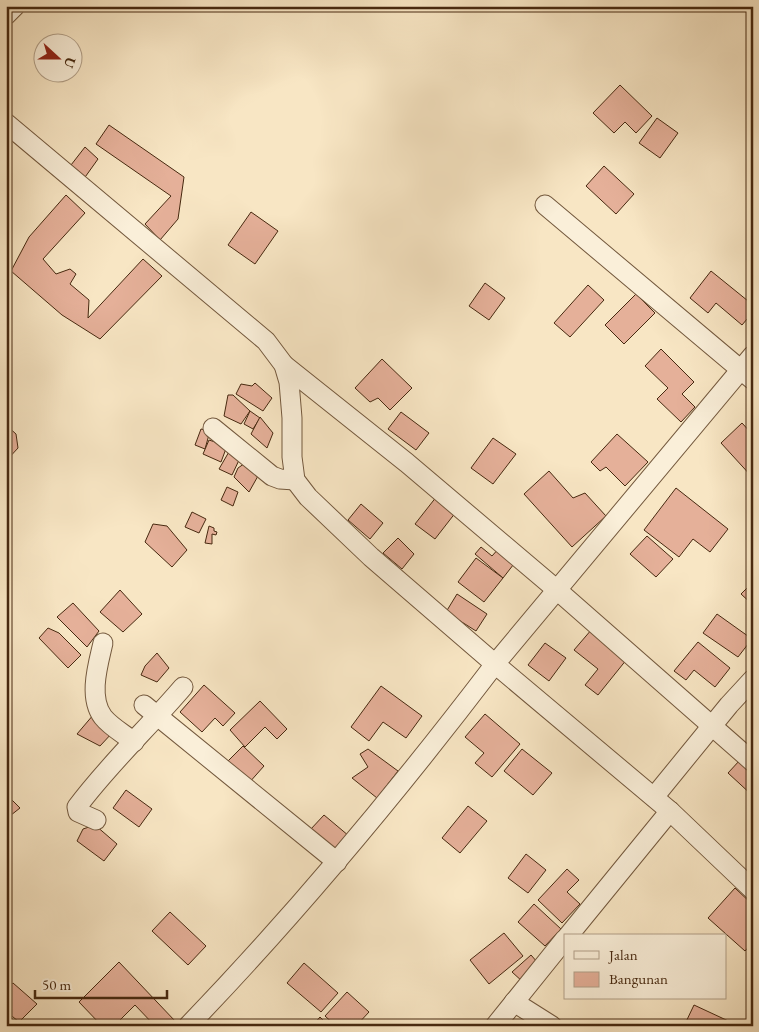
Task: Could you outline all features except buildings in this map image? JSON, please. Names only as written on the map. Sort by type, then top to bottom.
[{"type":"street","points":[[6,15],[15,6]]},
{"type":"street","points":[[6,123],[266,340],[284,365],[407,463],[753,762]]},
{"type":"street","points":[[188,1026],[236,976],[337,862],[556,590],[749,368],[545,205]]},
{"type":"street","points":[[284,365],[289,382],[292,418],[292,457],[295,480],[308,497],[364,550],[495,664],[670,811],[753,890]]},
{"type":"street","points":[[213,428],[272,476],[280,479],[295,480]]},
{"type":"street","points":[[103,643],[97,672],[96,701],[103,716],[134,742]]},
{"type":"street","points":[[654,797],[711,726],[753,679]]},
{"type":"street","points":[[96,820],[78,812],[77,807],[91,788],[134,742],[151,711],[184,687]]},
{"type":"street","points":[[151,711],[337,862]]},
{"type":"street","points":[[570,934],[670,811]]},
{"type":"street","points":[[495,1026],[564,940]]},
{"type":"street","points":[[514,1002],[552,1026]]}]
